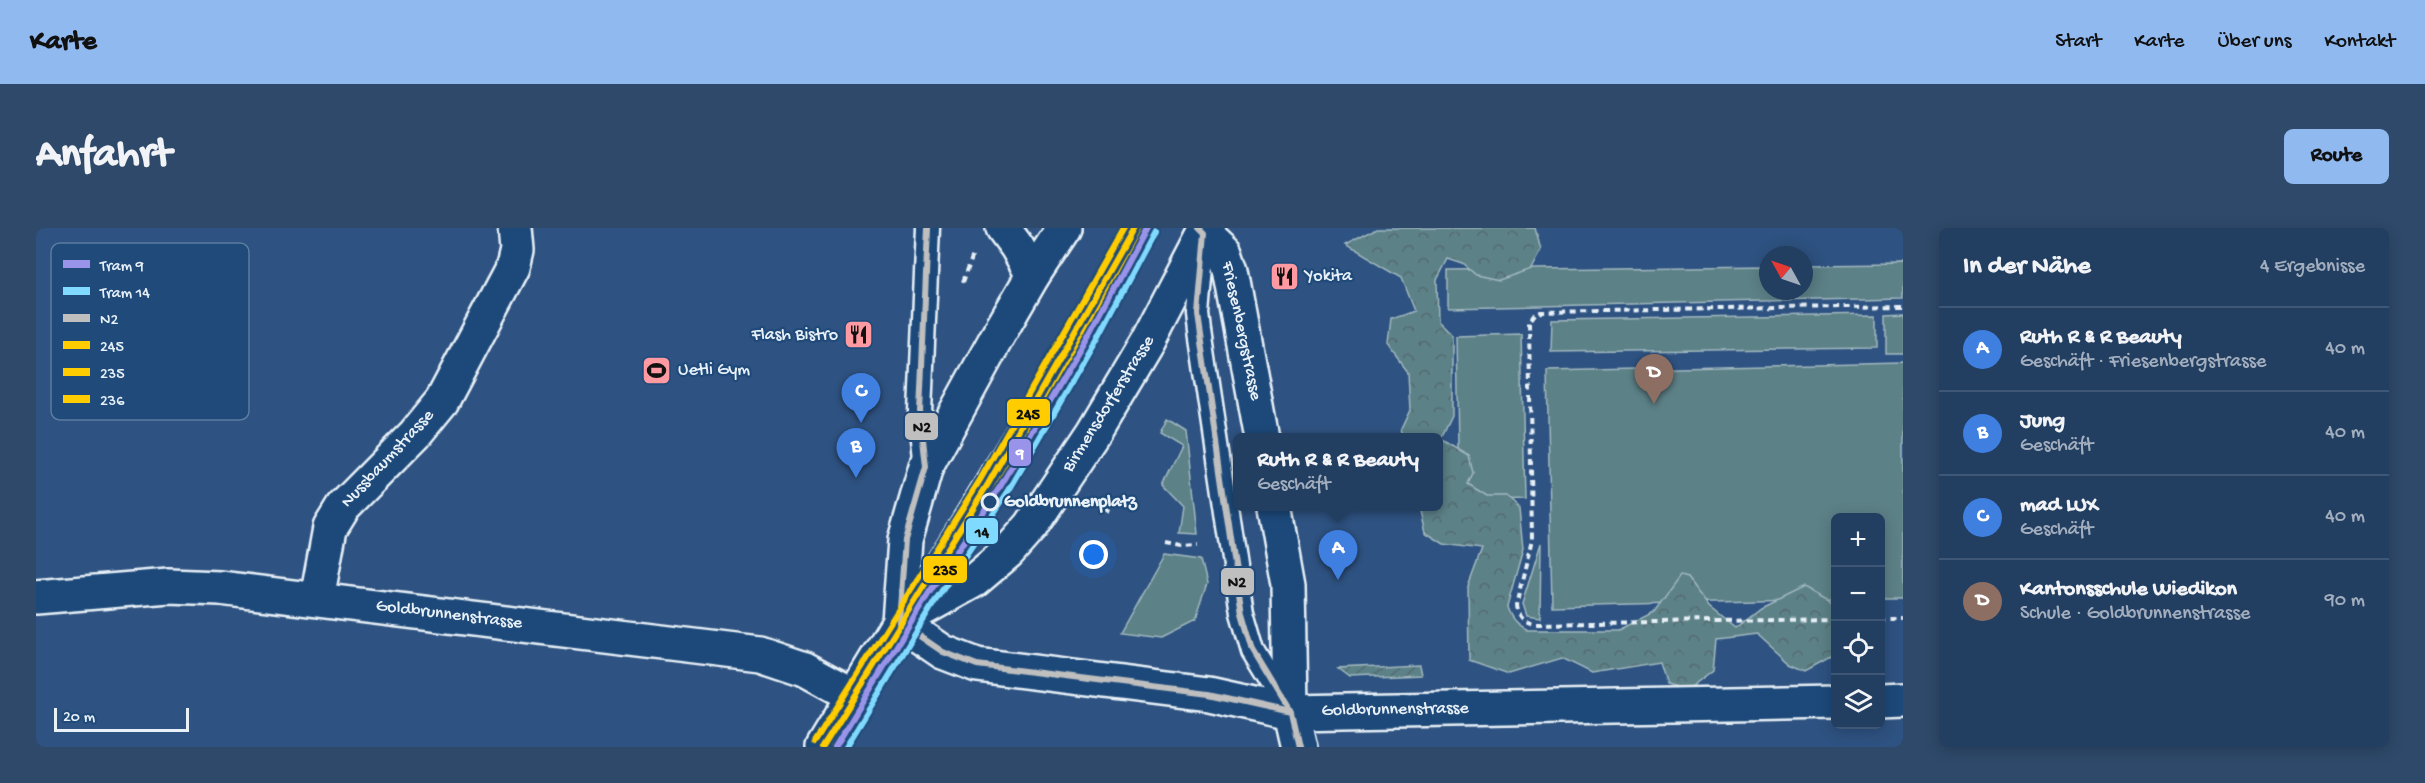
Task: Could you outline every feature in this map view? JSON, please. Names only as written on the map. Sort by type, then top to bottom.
[{"type":"street","name":"Nussbaumstrasse","points":[[317,599],[334,517],[415,434],[442,401],[513,267],[517,250],[516,228]]},
{"type":"street","points":[[1003,228],[1033,275]]},
{"type":"street","name":"Birmensdorferstrasse","points":[[899,622],[904,540],[926,467],[1033,275],[1064,228]]},
{"type":"street","name":"Birmensdorferstrasse","points":[[823,747],[899,622],[975,579],[1008,552],[1031,526],[1094,432],[1147,343],[1204,230]]},
{"type":"street","name":"Friesenbergstrasse","points":[[1204,230],[1225,252],[1231,270],[1261,433]]},
{"type":"street","points":[[1275,511],[1287,584],[1290,712],[1298,747]]},
{"type":"street","name":"Goldbrunnenstrasse","points":[[36,597],[169,586],[220,588],[317,599],[760,654],[805,669],[853,695]]},
{"type":"street","name":"Goldbrunnenstrasse","points":[[899,622],[943,652],[977,665],[1209,694],[1290,712],[1831,702]]},
{"type":"street","points":[[1885,701],[1903,700]]},
{"type":"lane","points":[[926,467],[920,412],[928,228]]},
{"type":"lane","name":"Birmensdorferstrasse","points":[[899,622],[966,520],[1046,384],[1133,228]]},
{"type":"lane","points":[[1204,230],[1199,322],[1242,613],[1253,651],[1290,712]]},
{"type":"path","points":[[1831,619],[1536,624],[1524,621],[1519,616],[1516,606],[1532,540],[1530,322],[1536,314],[1541,312],[1903,306]]},
{"type":"path","points":[[1096,504],[1109,512]]},
{"type":"path","points":[[1166,543],[1182,546],[1202,544]]},
{"type":"path","points":[[1885,618],[1903,618]]},
{"type":"green space","points":[[1378,228],[1535,228],[1541,250],[1531,269],[1499,280],[1476,275],[1463,264],[1448,259],[1437,280],[1438,321],[1452,335],[1452,416],[1443,435],[1443,433],[1402,433],[1401,429],[1410,410],[1408,372],[1388,345],[1391,319],[1414,311],[1401,278],[1345,245]]},
{"type":"green space","points":[[1903,264],[1903,298],[1813,300],[1813,265]]},
{"type":"green space","points":[[1759,266],[1759,300],[1812,300],[1448,308],[1448,270]]},
{"type":"green space","points":[[1903,313],[1903,354],[1886,354],[1886,314]]},
{"type":"green space","points":[[1877,315],[1877,348],[1551,352],[1552,320]]},
{"type":"green space","points":[[1521,334],[1525,499],[1459,501],[1456,336]]},
{"type":"green space","points":[[1903,363],[1903,598],[1885,598],[1885,513],[1831,513],[1831,599],[1552,606],[1547,371]]},
{"type":"green space","points":[[1167,419],[1186,431],[1197,534],[1179,533],[1183,506],[1163,485],[1182,446],[1160,433]]},
{"type":"green space","points":[[1443,440],[1469,456],[1473,473],[1468,484],[1487,496],[1506,496],[1519,508],[1523,550],[1507,607],[1512,618],[1527,630],[1618,630],[1654,612],[1680,576],[1687,578],[1709,607],[1735,628],[1761,608],[1804,587],[1831,602],[1831,657],[1806,671],[1790,664],[1757,634],[1716,639],[1713,670],[1687,690],[1666,684],[1659,662],[1592,673],[1562,658],[1509,674],[1469,660],[1468,587],[1482,549],[1444,544],[1425,532],[1420,511],[1443,511]]},
{"type":"green space","points":[[1541,543],[1540,618],[1526,616],[1522,604]]},
{"type":"green space","points":[[1164,554],[1201,559],[1207,584],[1195,621],[1161,638],[1120,633]]},
{"type":"green space","points":[[1419,665],[1421,675],[1350,678],[1338,669]]},
{"type":"tram line","name":"9","points":[[835,747],[929,593],[1000,487],[1089,334],[1146,228]]},
{"type":"tram line","name":"14","points":[[846,747],[937,598],[1008,492],[1097,339],[1154,232]]},
{"type":"transit line","name":"N2","points":[[899,622],[905,540],[926,467],[920,412],[928,228]]},
{"type":"transit line","name":"236","points":[[815,742],[980,480],[1123,228]]},
{"type":"transit line","name":"245","points":[[823,747],[988,484],[1133,228]]},
{"type":"transit line","name":"N2","points":[[1200,228],[1205,233],[1198,314],[1242,613],[1253,651],[1290,712],[1298,747]]},
{"type":"transit line","name":"235","points":[[833,747],[996,489],[1141,232]]},
{"type":"transit line","name":"N2","points":[[899,622],[943,652],[977,665],[1209,694],[1290,712]]},
{"type":"place","name":"Yokita","points":[[1284,276]]},
{"type":"place","name":"Flash Bistro","points":[[859,335]]},
{"type":"place","name":"Uetli Gym","points":[[657,370]]},
{"type":"place","name":"Kantonsschule Wiedikon","points":[[1654,404]]},
{"type":"place","name":"mad LUX","points":[[861,423]]},
{"type":"place","name":"Jung","points":[[856,478]]},
{"type":"place","name":"Goldbrunnenplatz","points":[[990,502]]},
{"type":"place","name":"Ruth R & R Beauty","points":[[1338,580]]}]
